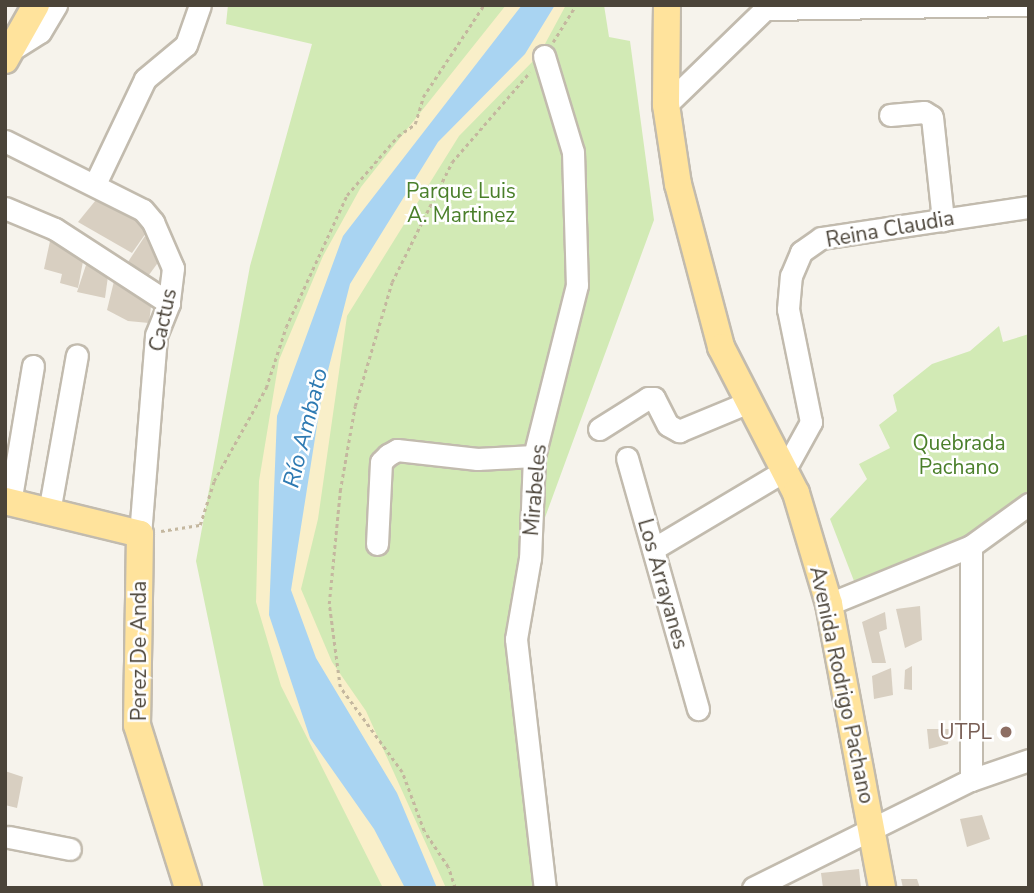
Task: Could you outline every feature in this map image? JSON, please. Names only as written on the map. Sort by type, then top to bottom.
[{"type":"main road","points":[[11,54],[36,5]]},
{"type":"main road","name":"Avenida Rodrigo Pachano","points":[[667,5],[666,105],[678,184],[721,347],[796,493],[829,604],[882,888]]},
{"type":"main road","points":[[8,502],[141,534]]},
{"type":"main road","name":"Perez De Anda","points":[[141,534],[137,725],[188,888]]},
{"type":"street","points":[[11,54],[40,32],[56,5]]},
{"type":"street","points":[[95,184],[145,79],[186,45],[200,5]]},
{"type":"street","points":[[666,105],[765,7],[1029,5]]},
{"type":"street","name":"Mirabeles","points":[[544,56],[573,152],[577,285],[534,456],[530,558],[516,639],[545,888]]},
{"type":"street","points":[[890,115],[924,112],[932,117],[943,220]]},
{"type":"street","name":"Cactus","points":[[5,141],[142,210],[153,222],[173,268],[169,303],[156,335],[141,534]]},
{"type":"street","name":"Reina Claudia","points":[[784,471],[811,422],[788,309],[791,276],[801,252],[821,238],[1029,207]]},
{"type":"street","points":[[5,208],[55,229],[169,303]]},
{"type":"street","points":[[49,512],[77,355]]},
{"type":"street","points":[[8,502],[33,366]]},
{"type":"street","points":[[599,429],[648,398],[654,398],[672,431],[679,431],[749,402]]},
{"type":"street","points":[[377,544],[381,462],[388,455],[397,450],[477,459],[534,456]]},
{"type":"street","name":"Los Arrayanes","points":[[627,458],[698,709]]},
{"type":"street","points":[[653,549],[784,471]]},
{"type":"street","points":[[829,604],[971,546],[1029,504]]},
{"type":"street","points":[[971,546],[971,780]]},
{"type":"street","points":[[762,883],[971,780],[1029,760]]},
{"type":"street","points":[[7,840],[70,849]]},
{"type":"path","points":[[141,534],[200,525],[214,481],[266,388],[286,327],[347,195],[398,136],[415,124],[423,97],[484,5]]},
{"type":"green space","name":"Parque Luis A. Martinez","points":[[228,5],[604,5],[609,37],[630,41],[654,220],[506,624],[542,888],[264,888],[196,561],[250,266],[312,44],[226,24]]},
{"type":"green space","name":"Quebrada Pachano","points":[[999,326],[1003,342],[1029,334],[1029,496],[970,536],[854,581],[830,519],[867,479],[859,464],[890,448],[879,425],[897,411],[893,395],[932,364],[970,351]]},
{"type":"sand","points":[[506,5],[566,5],[539,55],[459,136],[347,316],[318,519],[301,589],[332,662],[366,711],[446,888],[383,888],[281,686],[256,602],[259,481],[279,360],[323,256],[361,187]]},
{"type":"water","name":"Río Ambato","points":[[522,5],[555,5],[525,54],[438,142],[350,284],[322,394],[291,590],[316,658],[397,793],[437,888],[405,888],[374,829],[310,738],[269,615],[277,416],[343,236]]},
{"type":"building","points":[[100,195],[153,223],[132,253],[78,222]]},
{"type":"building","points":[[52,232],[70,240],[67,252],[84,256],[78,288],[60,283],[62,274],[44,269]]},
{"type":"building","points":[[145,236],[165,253],[146,279],[126,265]]},
{"type":"building","points":[[86,265],[109,269],[105,298],[77,292]]},
{"type":"building","points":[[115,277],[134,287],[133,294],[152,298],[149,323],[128,321],[107,310]]},
{"type":"building","points":[[920,606],[922,640],[905,648],[896,609]]},
{"type":"building","points":[[885,612],[887,629],[879,632],[886,663],[872,663],[862,622]]},
{"type":"building","points":[[912,666],[912,690],[904,689],[905,670]]},
{"type":"building","points":[[891,668],[893,695],[874,699],[872,676]]},
{"type":"building","points":[[927,729],[950,729],[948,744],[929,749]]},
{"type":"building","points":[[5,771],[23,777],[17,808],[5,805]]},
{"type":"building","points":[[982,815],[990,839],[967,847],[960,819]]},
{"type":"building","points":[[859,869],[861,888],[823,888],[821,873]]},
{"type":"building","points":[[901,879],[917,879],[920,888],[903,888]]},
{"type":"place","name":"UTPL","points":[[1006,732]]}]
